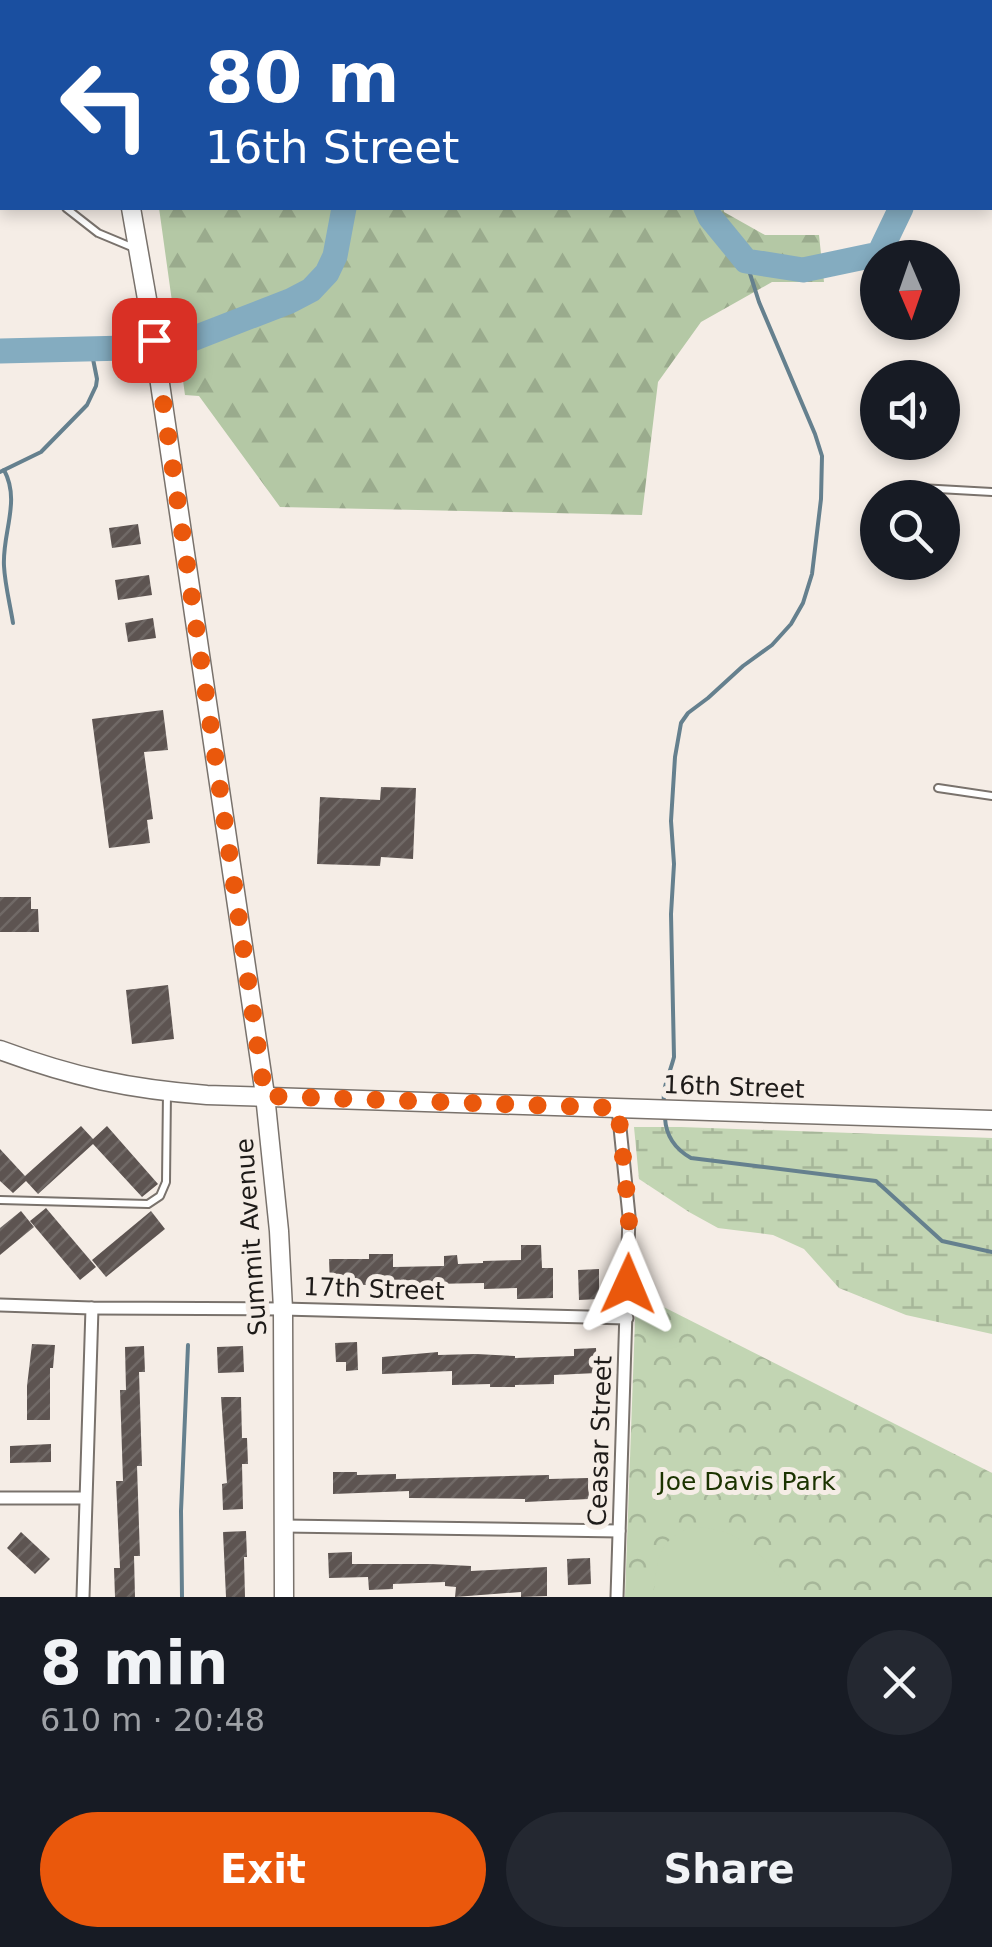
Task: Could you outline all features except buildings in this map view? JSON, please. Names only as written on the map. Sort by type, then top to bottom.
[{"type":"main road","name":"Summit Avenue","points":[[133,213],[265,1096],[283,1309],[284,1597]]},
{"type":"main road","name":"16th Street","points":[[0,1050],[98,1082],[207,1096],[992,1120]]},
{"type":"street","name":"Ceasar Street","points":[[616,1597],[629,1216],[618,1108]]},
{"type":"street","name":"17th Street","points":[[0,1304],[627,1318]]},
{"type":"street","points":[[82,1597],[92,1308]]},
{"type":"street","points":[[0,1498],[86,1498]]},
{"type":"street","points":[[284,1526],[618,1531]]},
{"type":"lane","points":[[68,210],[98,234],[140,251]]},
{"type":"lane","points":[[960,490],[992,492]]},
{"type":"lane","points":[[938,788],[992,796]]},
{"type":"lane","points":[[0,1200],[148,1204],[160,1196],[166,1182],[167,1092]]},
{"type":"green space","points":[[159,210],[724,210],[765,235],[819,235],[824,282],[772,282],[701,322],[658,382],[642,515],[280,507],[199,396],[185,395]]},
{"type":"green space","points":[[634,1127],[992,1138],[992,1334],[906,1315],[839,1288],[804,1249],[773,1235],[718,1228],[689,1212],[639,1179]]},
{"type":"green space","name":"Joe Davis Park","points":[[636,1293],[992,1473],[992,1597],[625,1597]]},
{"type":"green space","points":[[692,1527],[726,1532],[739,1539],[763,1559],[796,1597],[653,1597],[660,1554],[671,1539]]},
{"type":"waterway","points":[[0,351],[127,348],[187,341],[290,301],[311,290],[327,273],[335,256],[344,210]]},
{"type":"waterway","points":[[707,210],[746,261],[803,270],[879,254],[900,210]]},
{"type":"waterway","points":[[664,1103],[674,1057],[671,821],[681,723],[791,624],[812,574],[821,499],[822,456],[746,261]]},
{"type":"waterway","points":[[0,472],[41,452],[87,405],[97,379],[91,349]]},
{"type":"waterway","points":[[4,470],[11,493],[4,566],[13,623]]},
{"type":"waterway","points":[[665,1118],[672,1141],[691,1158],[876,1181],[942,1241],[992,1252]]},
{"type":"waterway","points":[[182,1597],[181,1511],[188,1345]]},
{"type":"route","points":[[154,340],[265,1096],[618,1108],[629,1216],[628,1284]]}]
